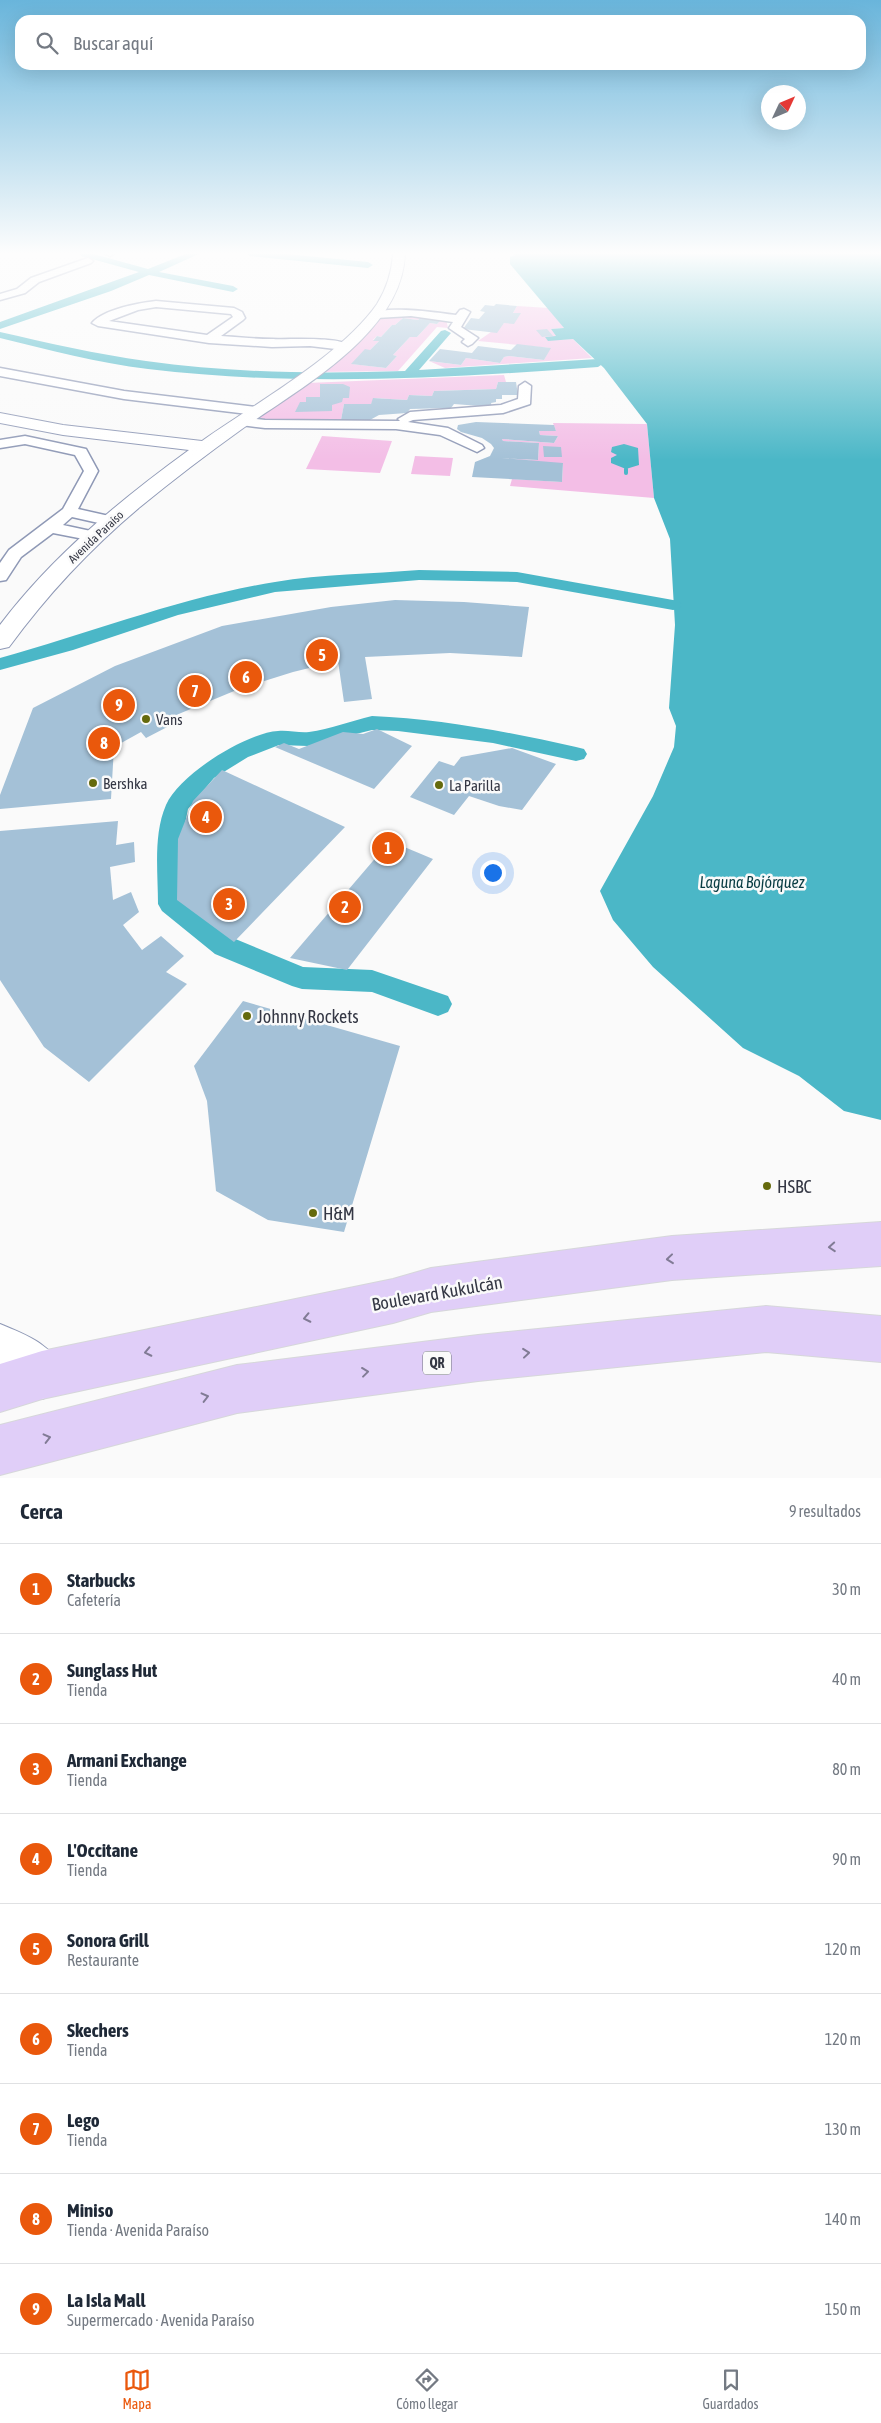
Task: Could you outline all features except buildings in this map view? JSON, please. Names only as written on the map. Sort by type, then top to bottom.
[{"type":"main road","name":"Boulevard Kukulcán","points":[[21,1381],[393,1302],[431,1290],[672,1258],[881,1244]]},
{"type":"main road","name":"QR","points":[[0,1450],[237,1389],[478,1358],[766,1329],[881,1339]]},
{"type":"street","points":[[99,322],[98,323],[108,326],[210,339],[272,343],[290,348],[341,349]]},
{"type":"street","points":[[210,339],[233,322]]},
{"type":"street","name":"Avenida Paraíso","points":[[1,640],[34,599],[94,536],[112,520],[206,447],[341,349],[369,322]]},
{"type":"street","points":[[458,322],[455,328],[472,338],[468,342]]},
{"type":"street","points":[[0,372],[124,396],[248,416],[265,424],[396,425],[443,431],[477,448]]},
{"type":"street","points":[[396,425],[410,416],[503,409],[514,406],[525,401],[525,386]]},
{"type":"street","points":[[2,421],[206,447]]},
{"type":"street","points":[[0,444],[25,440],[81,452],[91,471],[69,512],[15,554],[0,576]]},
{"type":"street","points":[[69,512],[112,520]]},
{"type":"street","points":[[49,527],[94,536]]},
{"type":"street","points":[[0,1347],[15,1354],[21,1381]]},
{"type":"shaded area","points":[[372,322],[398,322],[392,325],[381,337],[377,336],[373,340],[379,341],[370,350],[365,350],[352,364],[386,368],[397,356],[393,355],[410,337],[417,337],[430,323],[447,322],[448,328],[437,327],[398,371],[317,372]]},
{"type":"shaded area","points":[[559,322],[564,328],[551,329],[557,337],[546,338],[548,340],[573,339],[592,358],[445,368],[429,361],[461,365],[466,358],[500,363],[504,357],[509,356],[544,360],[550,348],[478,341],[504,323]]},
{"type":"shaded area","points":[[504,375],[506,382],[498,382],[496,389],[434,391],[432,396],[409,395],[407,400],[374,398],[371,404],[344,404],[341,420],[250,420],[307,383]]},
{"type":"shaded area","points":[[553,423],[647,424],[654,498],[510,486],[512,479],[562,482],[563,464],[501,458],[538,460],[539,443],[503,441],[502,439],[554,443],[558,436],[540,435],[539,431],[556,431]]},
{"type":"shaded area","points":[[322,436],[392,441],[380,473],[306,469]]},
{"type":"shaded area","points":[[415,456],[453,458],[450,476],[411,474]]},
{"type":"water","name":"Laguna Bojórquez","points":[[559,322],[881,322],[881,1120],[844,1111],[799,1076],[743,1048],[653,967],[613,920],[600,891],[653,796],[674,747],[676,726],[669,708],[675,625],[670,539],[654,498],[647,424],[604,368],[573,339],[548,341],[545,337],[556,336],[551,329],[564,328]]},
{"type":"water","points":[[624,444],[638,448],[639,465],[626,469],[611,463],[611,458],[617,455],[611,452],[612,447]]},
{"type":"waterway","points":[[0,326],[12,322]]},
{"type":"waterway","points":[[408,375],[445,333]]},
{"type":"waterway","points":[[0,335],[73,353],[147,365],[297,376],[408,375]]},
{"type":"waterway","points":[[408,375],[598,363]]},
{"type":"waterway","points":[[0,664],[66,646],[172,611],[275,587],[419,575],[517,577],[673,605]]},
{"type":"waterway","points":[[438,1004],[372,981],[302,978],[224,946],[171,904],[170,839],[177,806],[206,773],[240,752],[277,738],[308,739],[372,723],[398,724],[493,736],[576,754]]},
{"type":"place","name":"Sonora Grill","points":[[322,655]]},
{"type":"place","name":"Skechers","points":[[246,677]]},
{"type":"place","name":"Lego","points":[[195,691]]},
{"type":"place","name":"La Isla Mall","points":[[119,705]]},
{"type":"place","name":"Vans","points":[[146,719]]},
{"type":"place","name":"Miniso","points":[[104,743]]},
{"type":"place","name":"Bershka","points":[[93,783]]},
{"type":"place","name":"La Parilla","points":[[439,785]]},
{"type":"place","name":"L'Occitane","points":[[206,817]]},
{"type":"place","name":"Starbucks","points":[[388,848]]},
{"type":"place","name":"Armani Exchange","points":[[229,904]]},
{"type":"place","name":"Sunglass Hut","points":[[345,907]]},
{"type":"place","name":"Johnny Rockets","points":[[247,1016]]},
{"type":"place","name":"HSBC","points":[[767,1186]]},
{"type":"place","name":"H&M","points":[[313,1213]]}]
